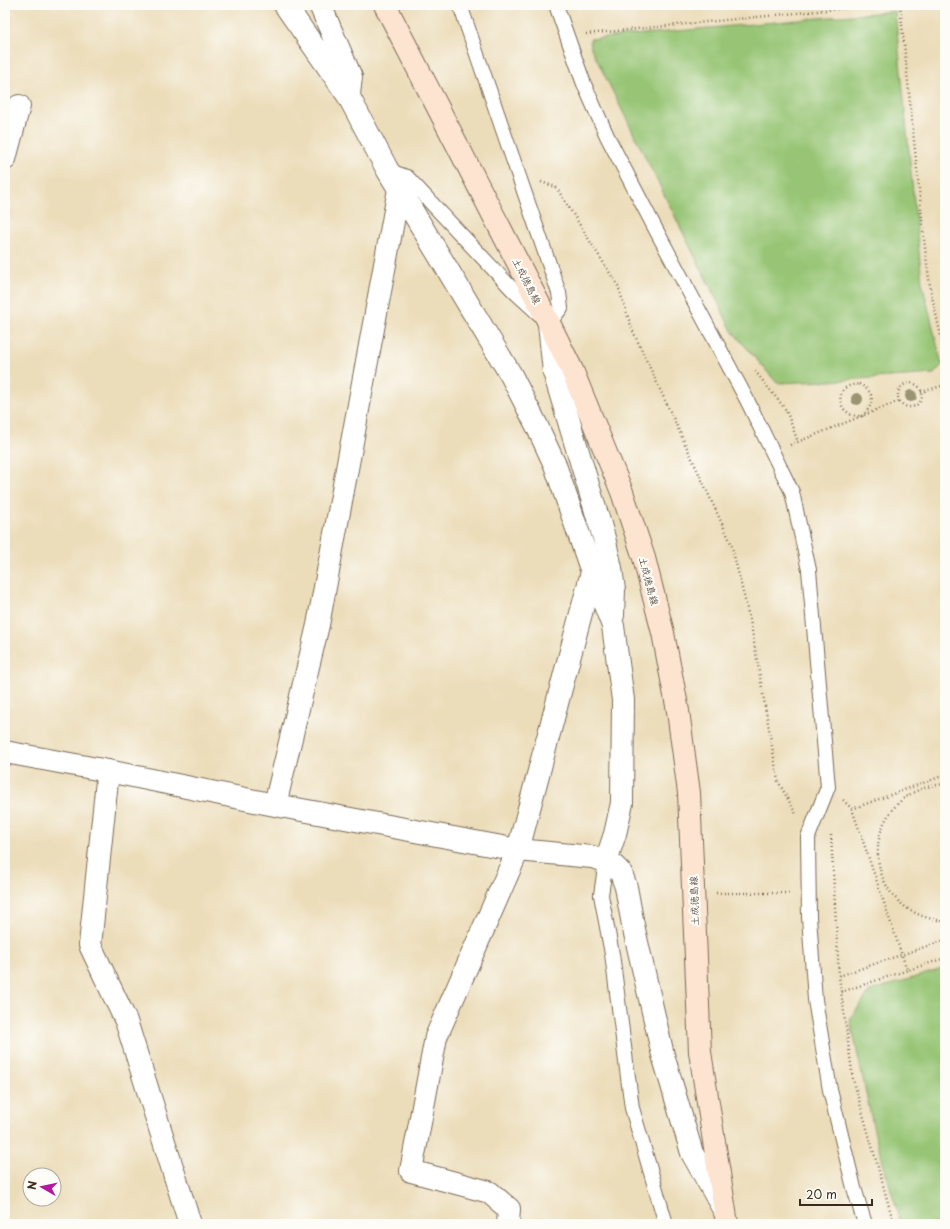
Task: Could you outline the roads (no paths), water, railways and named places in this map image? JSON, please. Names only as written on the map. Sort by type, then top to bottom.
[{"type":"main road","name":"土成徳島線","points":[[384,5],[572,370],[622,492],[644,558],[663,633],[678,711],[689,792],[700,1052],[729,1219]]},
{"type":"street","points":[[285,5],[349,97],[387,169],[511,375],[555,465],[592,572],[613,626]]},
{"type":"street","points":[[320,5],[351,77],[349,97]]},
{"type":"street","points":[[5,158],[18,106]]},
{"type":"street","points":[[275,806],[318,625],[399,189]]},
{"type":"street","points":[[549,323],[554,372],[604,538],[611,568],[614,590],[613,626],[623,700],[622,803],[615,834],[606,861]]},
{"type":"street","points":[[508,1224],[509,1209],[489,1192],[411,1171],[436,1037],[518,850],[592,572]]},
{"type":"street","points":[[5,752],[108,771],[275,806],[518,850],[592,857],[606,861],[614,866],[621,873],[626,887],[663,1055],[692,1153],[729,1219]]},
{"type":"street","points":[[108,771],[90,946],[126,1021],[190,1224]]},
{"type":"lane","points":[[387,169],[407,177],[514,291],[549,323],[561,308],[559,293],[460,5]]},
{"type":"lane","points":[[556,5],[584,84],[607,136],[747,400],[792,492],[809,570],[828,787],[808,837],[809,917],[815,1000],[830,1090],[854,1188],[865,1224]]},
{"type":"lane","points":[[606,861],[601,895],[612,954],[632,1108],[666,1224]]}]
